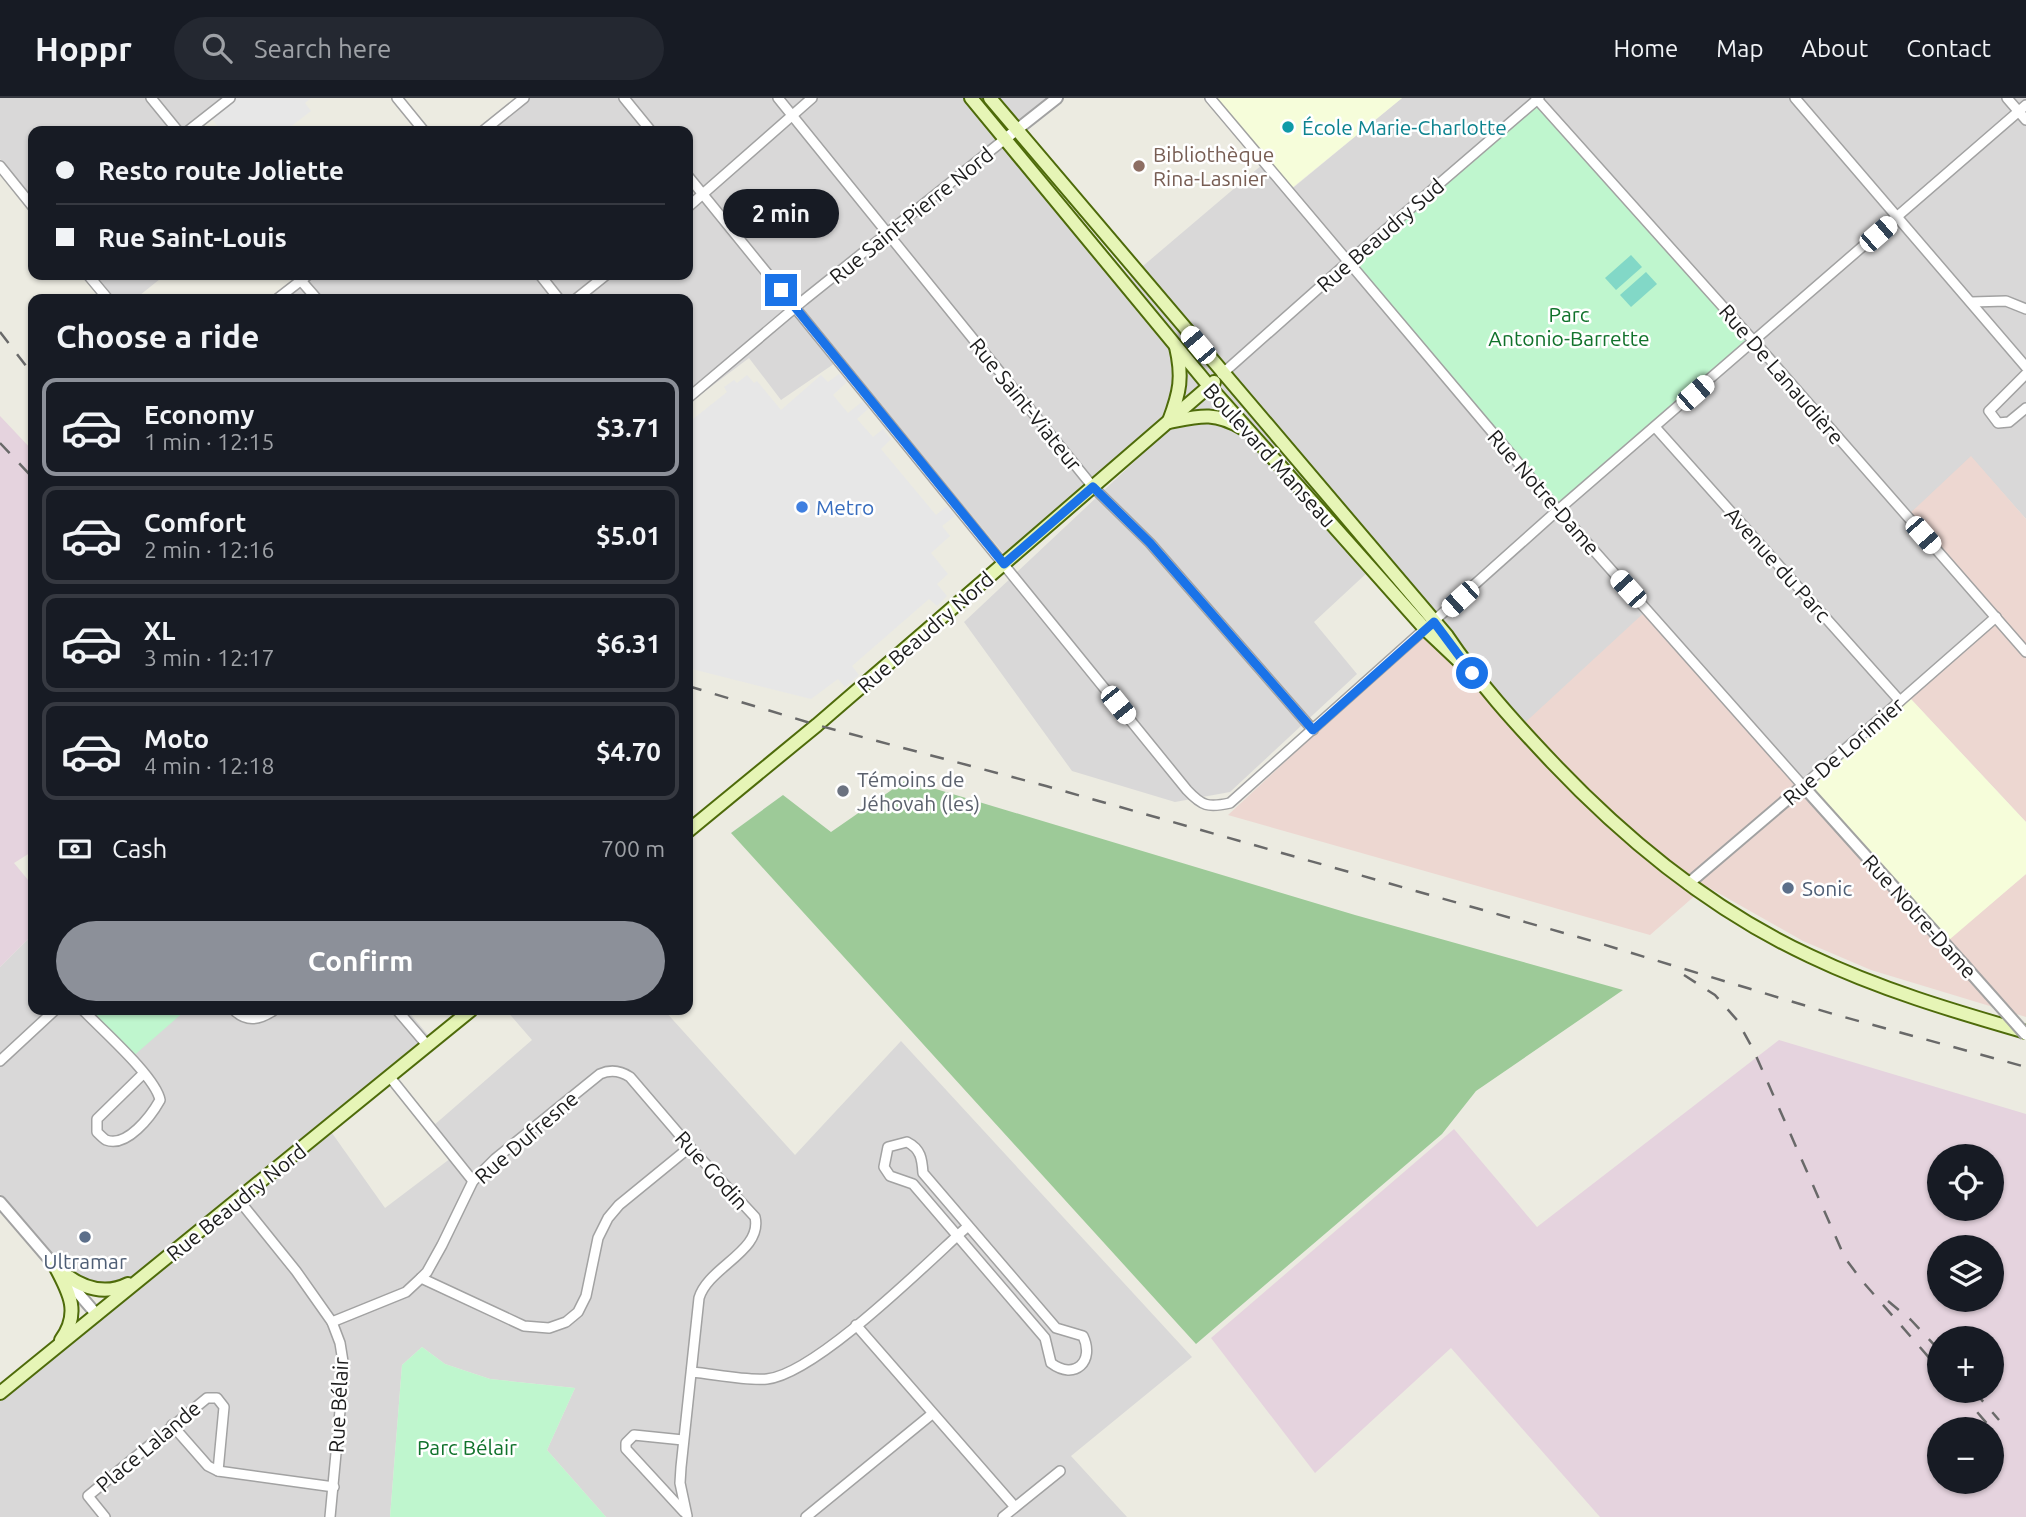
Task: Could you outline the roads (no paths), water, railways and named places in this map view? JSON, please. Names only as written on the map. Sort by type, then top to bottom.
[{"type":"main road","name":"Boulevard Manseau","points":[[971,98],[1209,386],[1430,626]]},
{"type":"main road","name":"Boulevard Manseau","points":[[990,98],[1430,626],[1442,648],[1472,673],[1519,728],[1615,826],[1688,884],[1775,939],[1843,971],[1925,1002],[2026,1033]]},
{"type":"main road","points":[[1175,343],[1180,365],[1180,383],[1168,422],[1214,415],[1226,418],[1254,435]]},
{"type":"main road","name":"Rue Beaudry Nord","points":[[693,827],[817,725],[1222,374]]},
{"type":"main road","name":"Rue Beaudry Nord","points":[[0,1393],[465,1015]]},
{"type":"main road","points":[[55,1266],[74,1282],[101,1290],[120,1288],[141,1278]]},
{"type":"main road","points":[[41,1359],[55,1346],[69,1325],[72,1308],[69,1292],[55,1266]]},
{"type":"street","points":[[151,98],[174,126]]},
{"type":"street","points":[[194,126],[230,98]]},
{"type":"street","points":[[397,98],[420,126]]},
{"type":"street","points":[[490,126],[524,98]]},
{"type":"street","points":[[624,98],[647,126]]},
{"type":"street","name":"Rue Saint-Viateur","points":[[778,98],[1093,487],[1150,543],[1313,730]]},
{"type":"street","points":[[693,203],[812,98]]},
{"type":"street","points":[[1005,139],[1057,98]]},
{"type":"street","name":"Rue Notre-Dame","points":[[1210,98],[1558,510],[2026,1033]]},
{"type":"street","points":[[1795,98],[2026,367]]},
{"type":"street","points":[[2007,98],[2022,108],[2026,120]]},
{"type":"street","name":"Rue Beaudry Sud","points":[[1222,374],[1537,99]]},
{"type":"street","name":"Rue De Lanaudière","points":[[1537,99],[2026,652]]},
{"type":"street","points":[[693,182],[1187,790],[1198,803],[1207,806],[1230,803],[1558,510],[2022,108]]},
{"type":"street","name":"Rue Saint-Pierre Nord","points":[[693,394],[1005,139]]},
{"type":"street","points":[[0,166],[28,201]]},
{"type":"street","points":[[92,280],[104,294]]},
{"type":"street","points":[[283,294],[298,280]]},
{"type":"street","points":[[544,280],[555,294]]},
{"type":"street","points":[[582,294],[600,280]]},
{"type":"street","points":[[1972,302],[2006,301],[2026,309]]},
{"type":"street","points":[[2026,374],[1989,411],[1998,424],[2004,424],[2026,408]]},
{"type":"street","name":"Avenue du Parc","points":[[1656,427],[1900,701]]},
{"type":"street","name":"Rue De Lorimier","points":[[1688,884],[1996,617]]},
{"type":"street","points":[[0,1062],[50,1015]]},
{"type":"street","points":[[88,1015],[144,1073],[159,1093],[160,1100],[140,1125],[127,1136],[105,1140],[96,1132],[97,1119],[144,1073]]},
{"type":"street","points":[[241,1015],[255,1019],[267,1015]]},
{"type":"street","points":[[401,1015],[427,1045]]},
{"type":"street","name":"Rue Godin","points":[[613,1072],[622,1072],[630,1077],[755,1217],[757,1225],[754,1237],[703,1288],[699,1298],[680,1483],[687,1517]]},
{"type":"street","name":"Rue Dufresne","points":[[332,1322],[405,1292],[421,1278],[442,1245],[472,1181],[495,1159],[600,1074],[613,1072]]},
{"type":"street","points":[[389,1076],[472,1181]]},
{"type":"street","points":[[907,1142],[916,1147],[920,1153],[923,1173],[968,1226],[1056,1328],[1083,1336],[1087,1351],[1080,1367],[1073,1371],[1063,1370],[1051,1363],[1045,1338],[957,1235],[913,1184],[890,1176],[884,1167],[888,1147],[907,1142]]},
{"type":"street","points":[[421,1278],[523,1326],[549,1328],[566,1322],[578,1312],[586,1296],[598,1238],[608,1218],[619,1205],[690,1147]]},
{"type":"street","name":"Rue Bélair","points":[[238,1199],[296,1271],[332,1322],[343,1353],[344,1368],[330,1517]]},
{"type":"street","points":[[0,1202],[97,1315]]},
{"type":"street","points":[[692,1372],[765,1379],[790,1373],[813,1360],[856,1325],[968,1226]]},
{"type":"street","points":[[856,1325],[1015,1507]]},
{"type":"street","name":"Place Lalande","points":[[106,1517],[88,1496],[207,1398],[217,1398],[223,1403],[218,1471]]},
{"type":"street","points":[[806,1517],[932,1414]]},
{"type":"street","points":[[172,1425],[208,1466],[218,1471],[334,1487]]},
{"type":"street","name":"Rue Godin","points":[[683,1440],[634,1435],[626,1443],[626,1449],[687,1517]]},
{"type":"street","points":[[1003,1517],[1060,1472]]},
{"type":"railway","points":[[0,332],[28,368]]},
{"type":"railway","points":[[0,443],[28,473]]},
{"type":"railway","points":[[693,688],[817,725],[1046,786],[1592,941],[1833,1014],[2026,1067]]},
{"type":"railway","points":[[1684,975],[1715,995],[1737,1020],[1753,1049],[1845,1258],[1927,1355]]},
{"type":"railway","points":[[1888,1301],[1927,1337]]},
{"type":"railway","points":[[1969,1403],[1981,1417]]},
{"type":"railway","points":[[1984,1403],[1996,1417]]},
{"type":"place","name":"École Marie-Charlotte","points":[[1288,127]]},
{"type":"place","name":"Bibliothèque Rina-Lasnier","points":[[1139,166]]},
{"type":"place","name":"Metro","points":[[802,507]]},
{"type":"place","name":"Témoins de Jéhovah (les)","points":[[843,791]]},
{"type":"place","name":"Sonic","points":[[1788,888]]},
{"type":"place","name":"Ultramar","points":[[85,1237]]},
{"type":"park label","name":"Parc Antonio-Barrette","points":[[1569,326]]},
{"type":"park label","name":"Parc Bélair","points":[[467,1447]]}]
